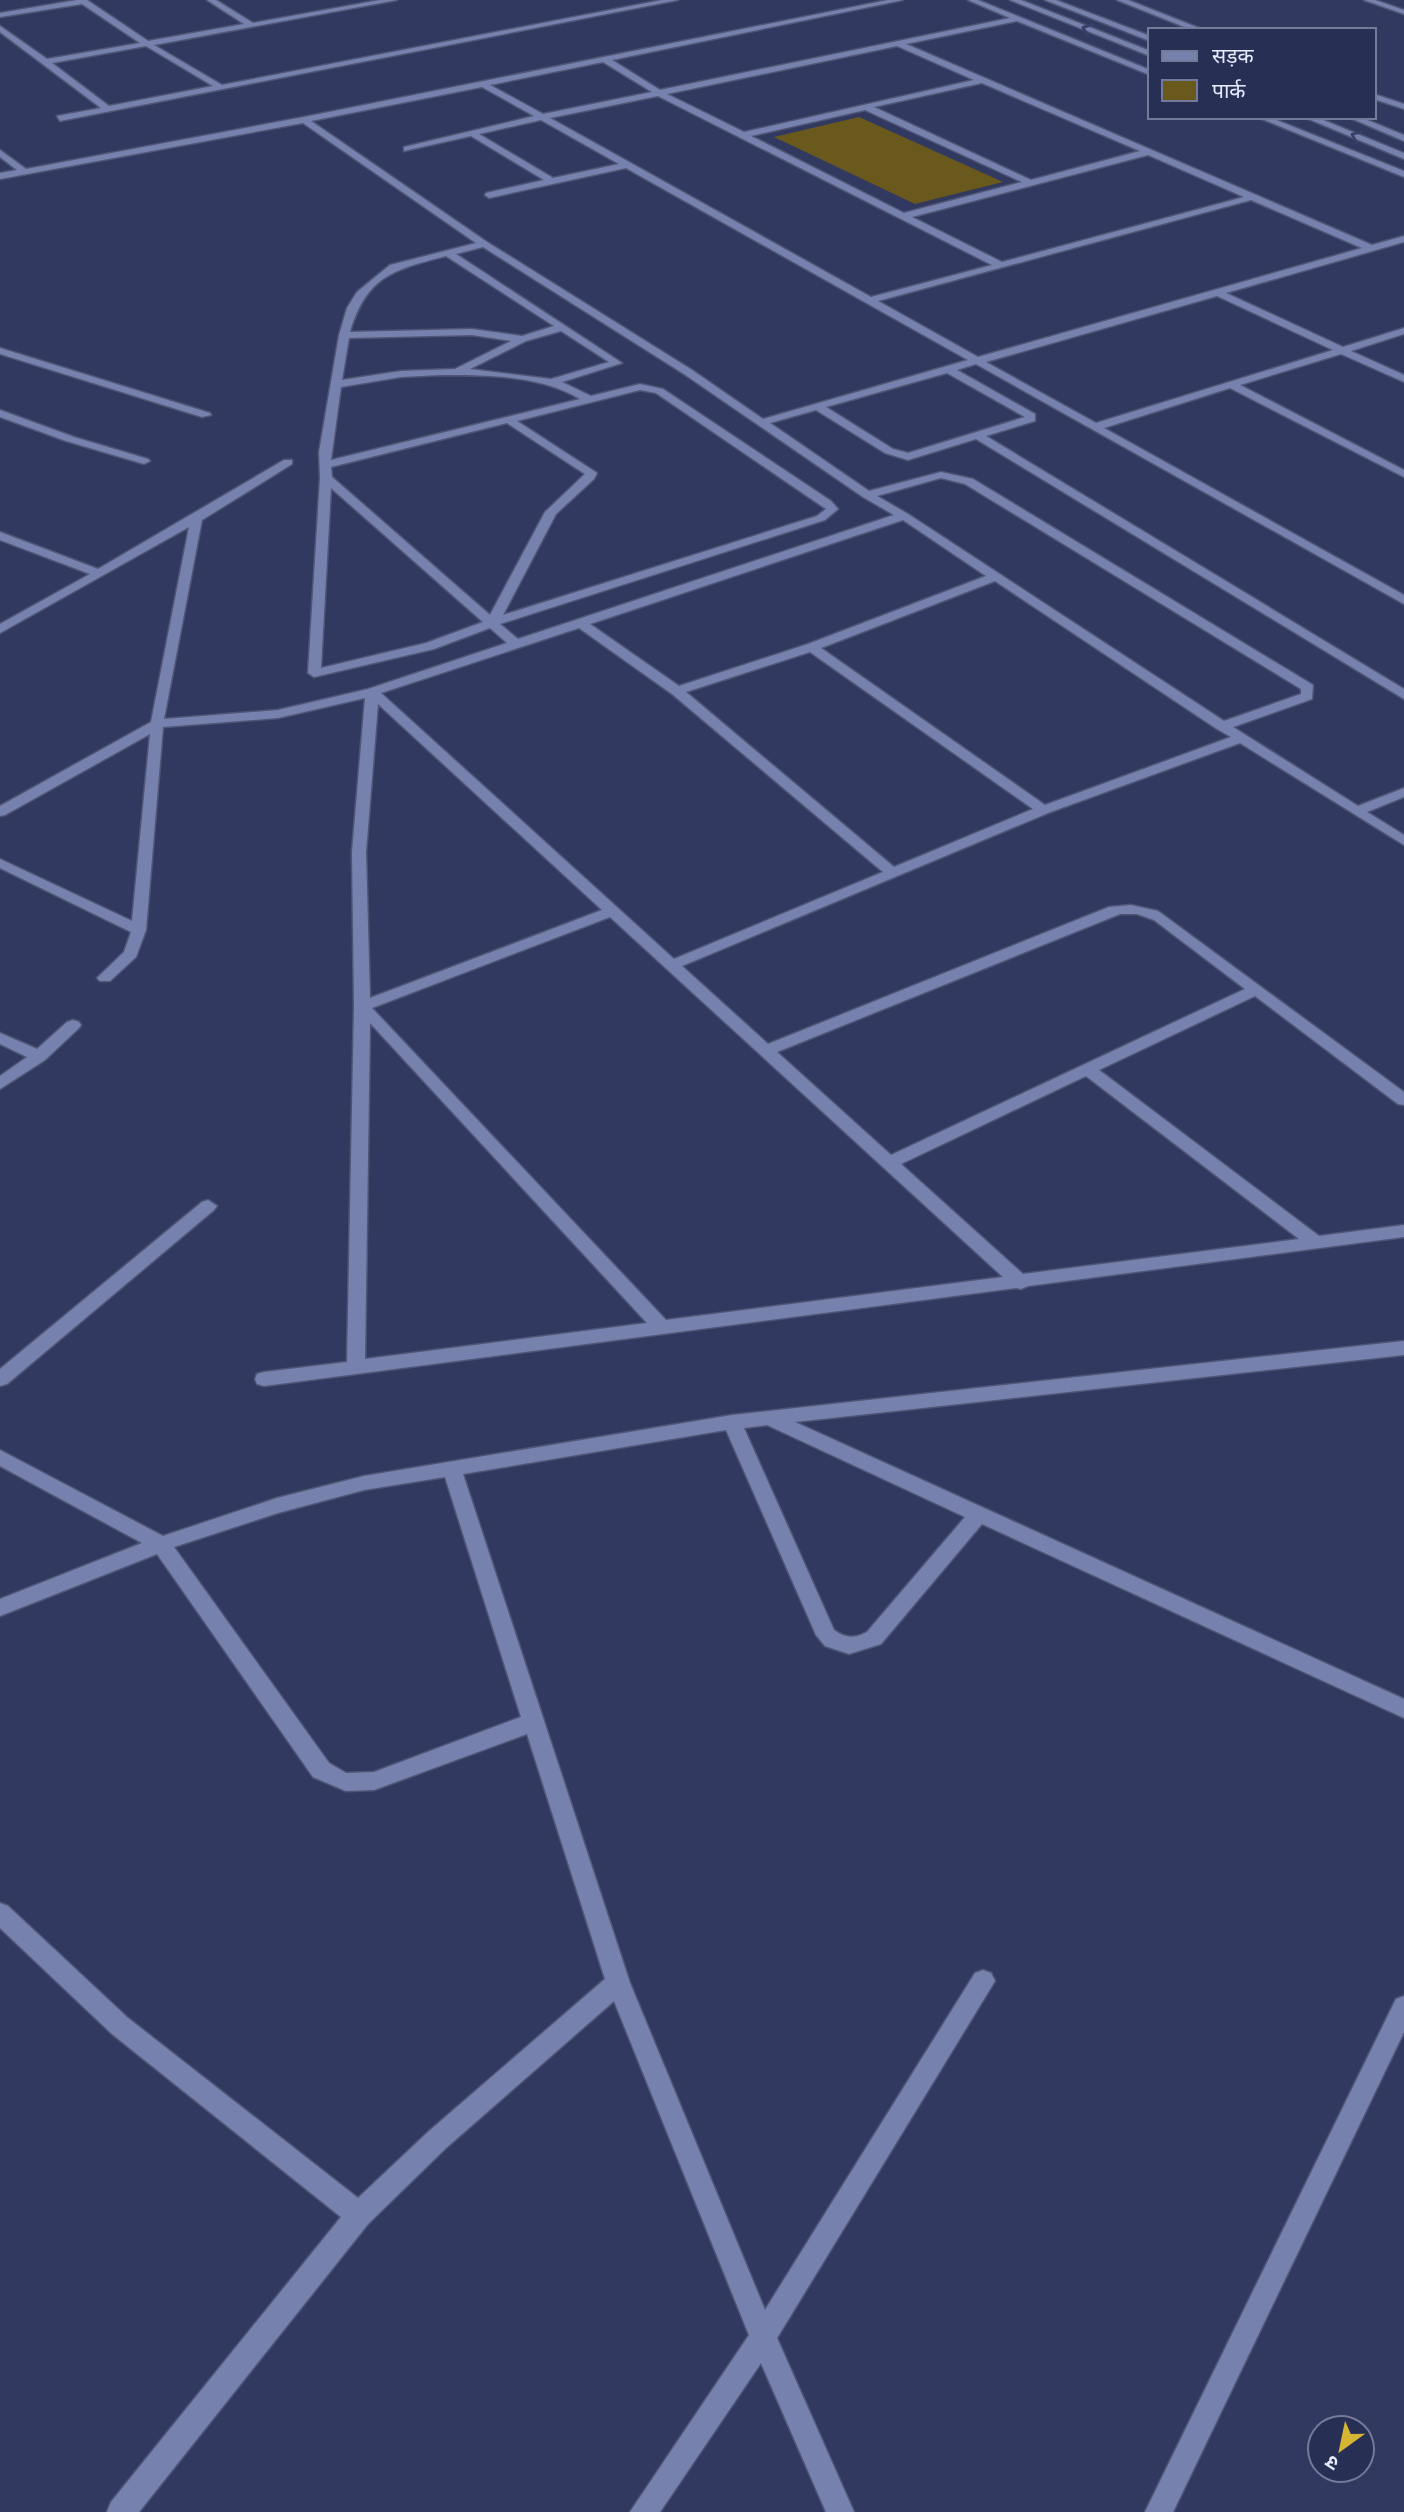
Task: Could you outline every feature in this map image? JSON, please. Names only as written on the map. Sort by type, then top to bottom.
[{"type":"street","points":[[0,15],[83,0],[147,44],[220,87]]},
{"type":"street","points":[[212,0],[251,25]]},
{"type":"street","points":[[343,0],[353,7]]},
{"type":"street","points":[[45,62],[393,0]]},
{"type":"street","points":[[60,118],[674,0]]},
{"type":"street","points":[[0,176],[304,120],[899,0]]},
{"type":"street","points":[[972,0],[1148,72]]},
{"type":"street","points":[[1014,0],[1148,53]]},
{"type":"street","points":[[1049,0],[1148,38]]},
{"type":"street","points":[[1121,0],[1195,28]]},
{"type":"street","points":[[1131,4],[1150,0]]},
{"type":"street","points":[[1368,0],[1404,12]]},
{"type":"street","points":[[407,149],[542,117],[1017,19]]},
{"type":"street","points":[[0,28],[108,109]]},
{"type":"street","points":[[897,43],[1370,248]]},
{"type":"street","points":[[604,59],[659,93],[1000,265]]},
{"type":"street","points":[[743,135],[982,80]]},
{"type":"street","points":[[481,83],[1404,600]]},
{"type":"street","points":[[1376,97],[1404,107]]},
{"type":"street","points":[[866,107],[1031,183]]},
{"type":"street","points":[[1266,119],[1404,174]]},
{"type":"street","points":[[1313,119],[1404,156]]},
{"type":"street","points":[[1357,119],[1404,138]]},
{"type":"street","points":[[304,120],[484,244],[763,422],[867,495],[904,516],[1222,726],[1404,841]]},
{"type":"street","points":[[474,135],[551,181]]},
{"type":"street","points":[[904,216],[1148,152]]},
{"type":"street","points":[[0,153],[23,171]]},
{"type":"street","points":[[489,195],[626,165]]},
{"type":"street","points":[[869,301],[1252,197]]},
{"type":"street","points":[[763,422],[1404,239]]},
{"type":"street","points":[[484,244],[393,267],[362,292],[352,308],[344,335],[325,452],[314,673],[430,646],[493,622],[821,518],[832,509],[827,503],[682,406],[639,380]]},
{"type":"street","points":[[446,252],[628,372]]},
{"type":"street","points":[[1217,292],[1404,379]]},
{"type":"street","points":[[458,371],[522,339],[562,327]]},
{"type":"street","points":[[1095,427],[1404,331]]},
{"type":"street","points":[[344,335],[472,332],[522,339]]},
{"type":"street","points":[[0,351],[206,415]]},
{"type":"street","points":[[338,384],[416,370],[458,371],[555,381],[617,363]]},
{"type":"street","points":[[817,406],[899,455],[917,456],[1031,419],[1030,414],[946,368]]},
{"type":"street","points":[[555,381],[587,398]]},
{"type":"street","points":[[1230,384],[1404,474]]},
{"type":"street","points":[[326,471],[626,388],[650,388]]},
{"type":"street","points":[[0,413],[70,439],[144,461]]},
{"type":"street","points":[[493,622],[551,512],[590,477],[591,473],[509,420]]},
{"type":"street","points":[[978,436],[1404,695]]},
{"type":"street","points":[[0,629],[198,518],[288,461]]},
{"type":"street","points":[[326,471],[516,644]]},
{"type":"street","points":[[867,495],[941,475],[969,481],[1308,688],[1307,696],[1222,726]]},
{"type":"street","points":[[0,813],[157,724],[278,714],[372,692],[904,516]]},
{"type":"street","points":[[105,978],[131,954],[139,930],[157,724],[198,518]]},
{"type":"street","points":[[0,536],[99,573]]},
{"type":"street","points":[[677,691],[812,647],[994,576]]},
{"type":"street","points":[[580,623],[677,691],[893,873]]},
{"type":"street","points":[[812,647],[1043,810]]},
{"type":"street","points":[[372,692],[1021,1283]]},
{"type":"street","points":[[356,1367],[362,1006],[359,852],[372,692]]},
{"type":"street","points":[[672,965],[1043,810],[1241,738]]},
{"type":"street","points":[[1357,811],[1404,792]]},
{"type":"street","points":[[0,863],[139,930]]},
{"type":"street","points":[[765,1051],[1101,915],[1128,907],[1159,917],[1404,1100]]},
{"type":"street","points":[[362,1006],[613,911]]},
{"type":"street","points":[[889,1163],[1255,990]]},
{"type":"street","points":[[362,1006],[663,1328]]},
{"type":"street","points":[[0,1084],[38,1056],[73,1025]]},
{"type":"street","points":[[0,1038],[38,1056]]},
{"type":"street","points":[[1087,1069],[1314,1241]]},
{"type":"street","points":[[0,1379],[208,1206]]},
{"type":"street","points":[[264,1379],[1021,1283],[1314,1241],[1404,1231]]},
{"type":"street","points":[[0,1608],[161,1544],[277,1506],[364,1483],[732,1422],[1404,1348]]},
{"type":"street","points":[[1381,1351],[1404,1361]]},
{"type":"street","points":[[770,1418],[1404,1709]]},
{"type":"street","points":[[732,1422],[826,1635],[835,1643],[851,1647],[874,1638],[979,1514]]},
{"type":"street","points":[[0,1457],[161,1544],[321,1770],[336,1780],[352,1785],[374,1781],[533,1722]]},
{"type":"street","points":[[451,1467],[618,1983],[763,2337],[840,2512]]},
{"type":"street","points":[[0,1913],[120,2026],[359,2215]]},
{"type":"street","points":[[644,2512],[763,2337],[983,1981]]},
{"type":"street","points":[[121,2512],[359,2215],[437,2140],[618,1983]]},
{"type":"street","points":[[1159,2512],[1404,2007]]},
{"type":"green space","points":[[859,117],[1003,182],[915,204],[774,137]]}]
